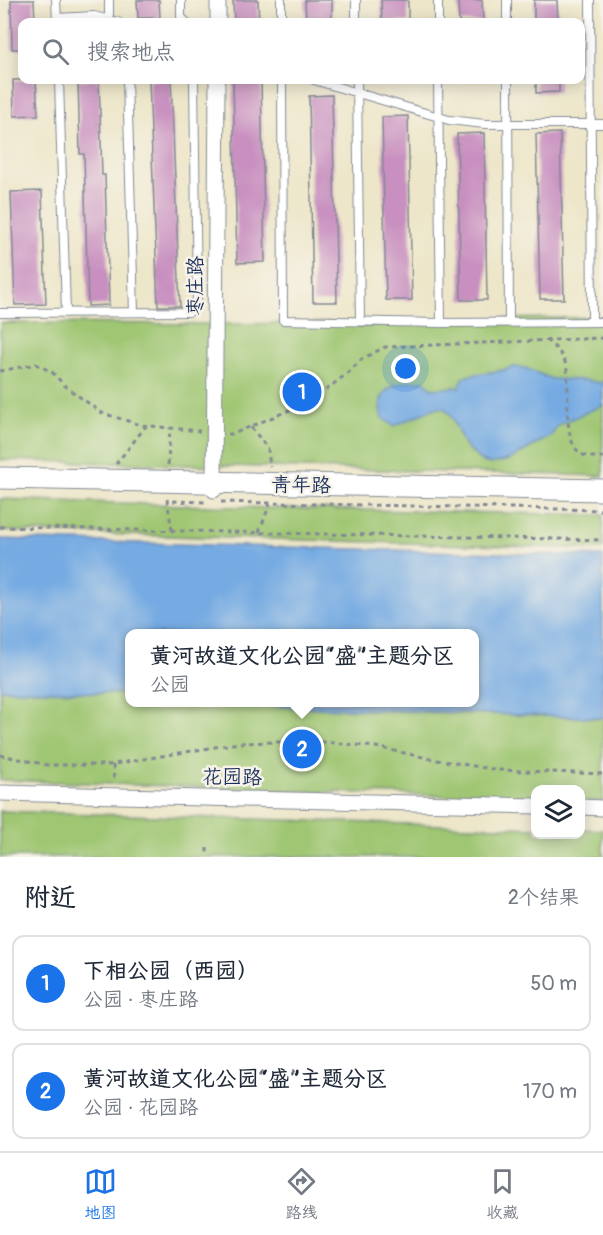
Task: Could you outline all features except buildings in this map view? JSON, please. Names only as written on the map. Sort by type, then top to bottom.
[{"type":"street","points":[[218,0],[218,18]]},
{"type":"street","name":"枣庄路","points":[[214,488],[217,84]]},
{"type":"street","name":"青年路","points":[[0,478],[214,488],[603,500]]},
{"type":"street","name":"青年路","points":[[0,487],[603,490]]},
{"type":"street","name":"花园路","points":[[0,793],[531,806]]},
{"type":"street","points":[[585,807],[603,808]]},
{"type":"lane","points":[[56,0],[57,18]]},
{"type":"lane","points":[[109,0],[109,18]]},
{"type":"lane","points":[[181,0],[182,18]]},
{"type":"lane","points":[[281,0],[281,18]]},
{"type":"lane","points":[[356,0],[356,18]]},
{"type":"lane","points":[[438,0],[438,18]]},
{"type":"lane","points":[[507,0],[507,18]]},
{"type":"lane","points":[[590,0],[592,322]]},
{"type":"lane","points":[[76,18],[94,16],[102,18]]},
{"type":"lane","points":[[59,84],[66,313]]},
{"type":"lane","points":[[127,84],[134,312]]},
{"type":"lane","points":[[0,313],[189,312],[194,309],[197,298],[194,84]]},
{"type":"lane","points":[[282,84],[283,320],[441,323],[603,322]]},
{"type":"lane","points":[[328,84],[439,117],[485,124],[603,124]]},
{"type":"lane","points":[[357,84],[360,322]]},
{"type":"lane","points":[[438,84],[441,323]]},
{"type":"lane","points":[[508,84],[509,323]]},
{"type":"path","points":[[0,370],[36,364],[52,372],[66,387],[102,413],[146,426],[233,434],[313,400],[362,359],[386,348],[603,338]]},
{"type":"path","points":[[546,340],[557,349],[566,365],[570,436],[579,453],[588,457],[603,457]]},
{"type":"path","points":[[110,473],[122,453],[146,426]]},
{"type":"path","points":[[168,501],[603,510]]},
{"type":"path","points":[[0,527],[603,540]]},
{"type":"path","points":[[0,755],[48,765],[109,765],[239,743],[313,741],[376,747],[498,770],[603,774]]},
{"type":"path","points":[[207,848],[207,857]]},
{"type":"green space","points":[[603,317],[603,476],[0,460],[0,323],[237,324]]},
{"type":"green space","points":[[0,499],[269,508],[603,515],[603,549],[0,531]]},
{"type":"green space","points":[[0,689],[125,694],[125,707],[312,707],[603,718],[603,801],[585,801],[585,785],[531,785],[531,799],[0,780]]},
{"type":"green space","points":[[0,811],[531,828],[531,839],[585,839],[585,829],[603,830],[603,857],[0,857]]},
{"type":"water","points":[[513,367],[525,368],[552,379],[600,383],[603,381],[603,405],[558,425],[551,436],[509,460],[490,464],[481,461],[464,445],[451,415],[444,408],[435,408],[394,426],[382,418],[381,399],[385,392],[398,384],[424,381],[433,389],[459,387],[463,378]]},
{"type":"water","points":[[0,539],[603,556],[603,718],[292,707],[479,707],[479,629],[125,629],[125,694],[0,689]]},
{"type":"place","name":"下相公园（西园）","points":[[302,392]]},
{"type":"place","name":"黄河故道文化公园“盛”主题分区","points":[[302,749]]}]
